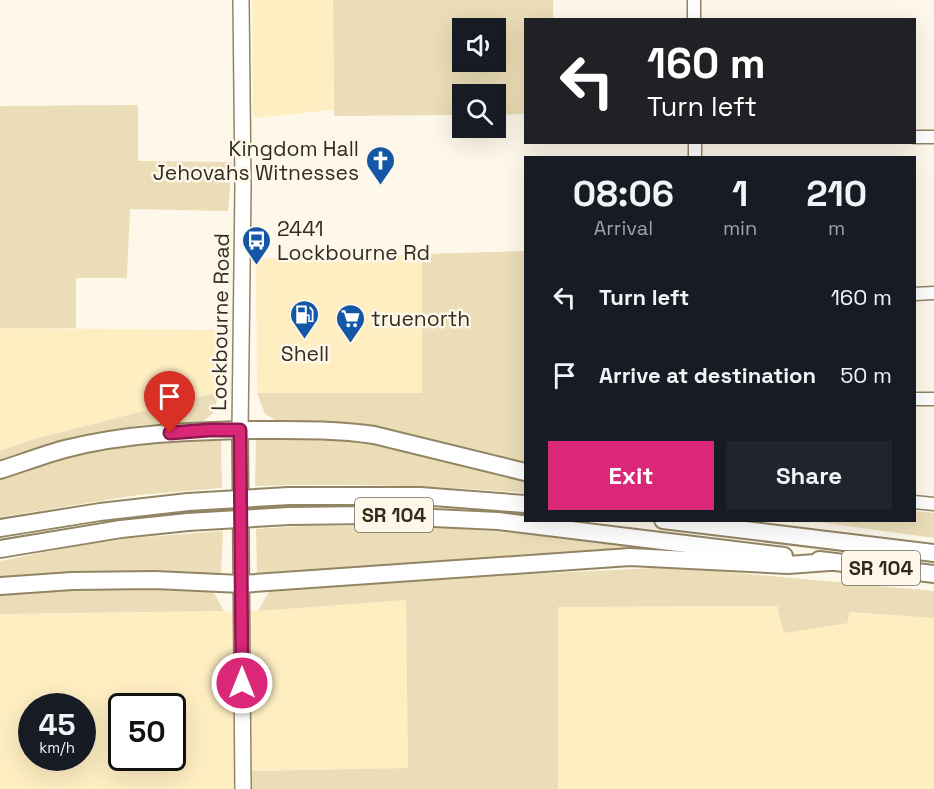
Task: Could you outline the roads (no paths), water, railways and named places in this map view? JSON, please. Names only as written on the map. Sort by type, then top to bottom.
[{"type":"highway","points":[[0,470],[66,449],[108,440],[209,430],[300,430],[362,434],[524,472]]},
{"type":"highway","name":"SR 104","points":[[0,528],[100,512],[188,502],[289,496],[420,496],[524,504]]},
{"type":"highway","name":"SR 104","points":[[0,549],[121,529],[188,522],[290,516],[379,515],[498,521],[934,574]]},
{"type":"highway","name":"SR 104","points":[[678,522],[934,553]]},
{"type":"highway","points":[[724,522],[743,531]]},
{"type":"highway","points":[[0,586],[51,581],[155,580],[241,584],[630,557],[788,565],[829,562]]},
{"type":"main road","name":"Lockbourne Road","points":[[241,0],[243,187],[240,430],[243,789]]},
{"type":"street","points":[[694,0],[694,18]]},
{"type":"street","points":[[916,137],[934,137]]},
{"type":"street","points":[[916,294],[934,293]]},
{"type":"street","points":[[916,399],[934,399]]},
{"type":"street","points":[[916,502],[934,504]]},
{"type":"place","name":"Kingdom Hall Jehovahs Witnesses","points":[[380,186]]},
{"type":"place","name":"2441 Lockbourne Rd","points":[[256,266]]},
{"type":"place","name":"Shell","points":[[305,340]]},
{"type":"place","name":"truenorth","points":[[350,344]]}]
